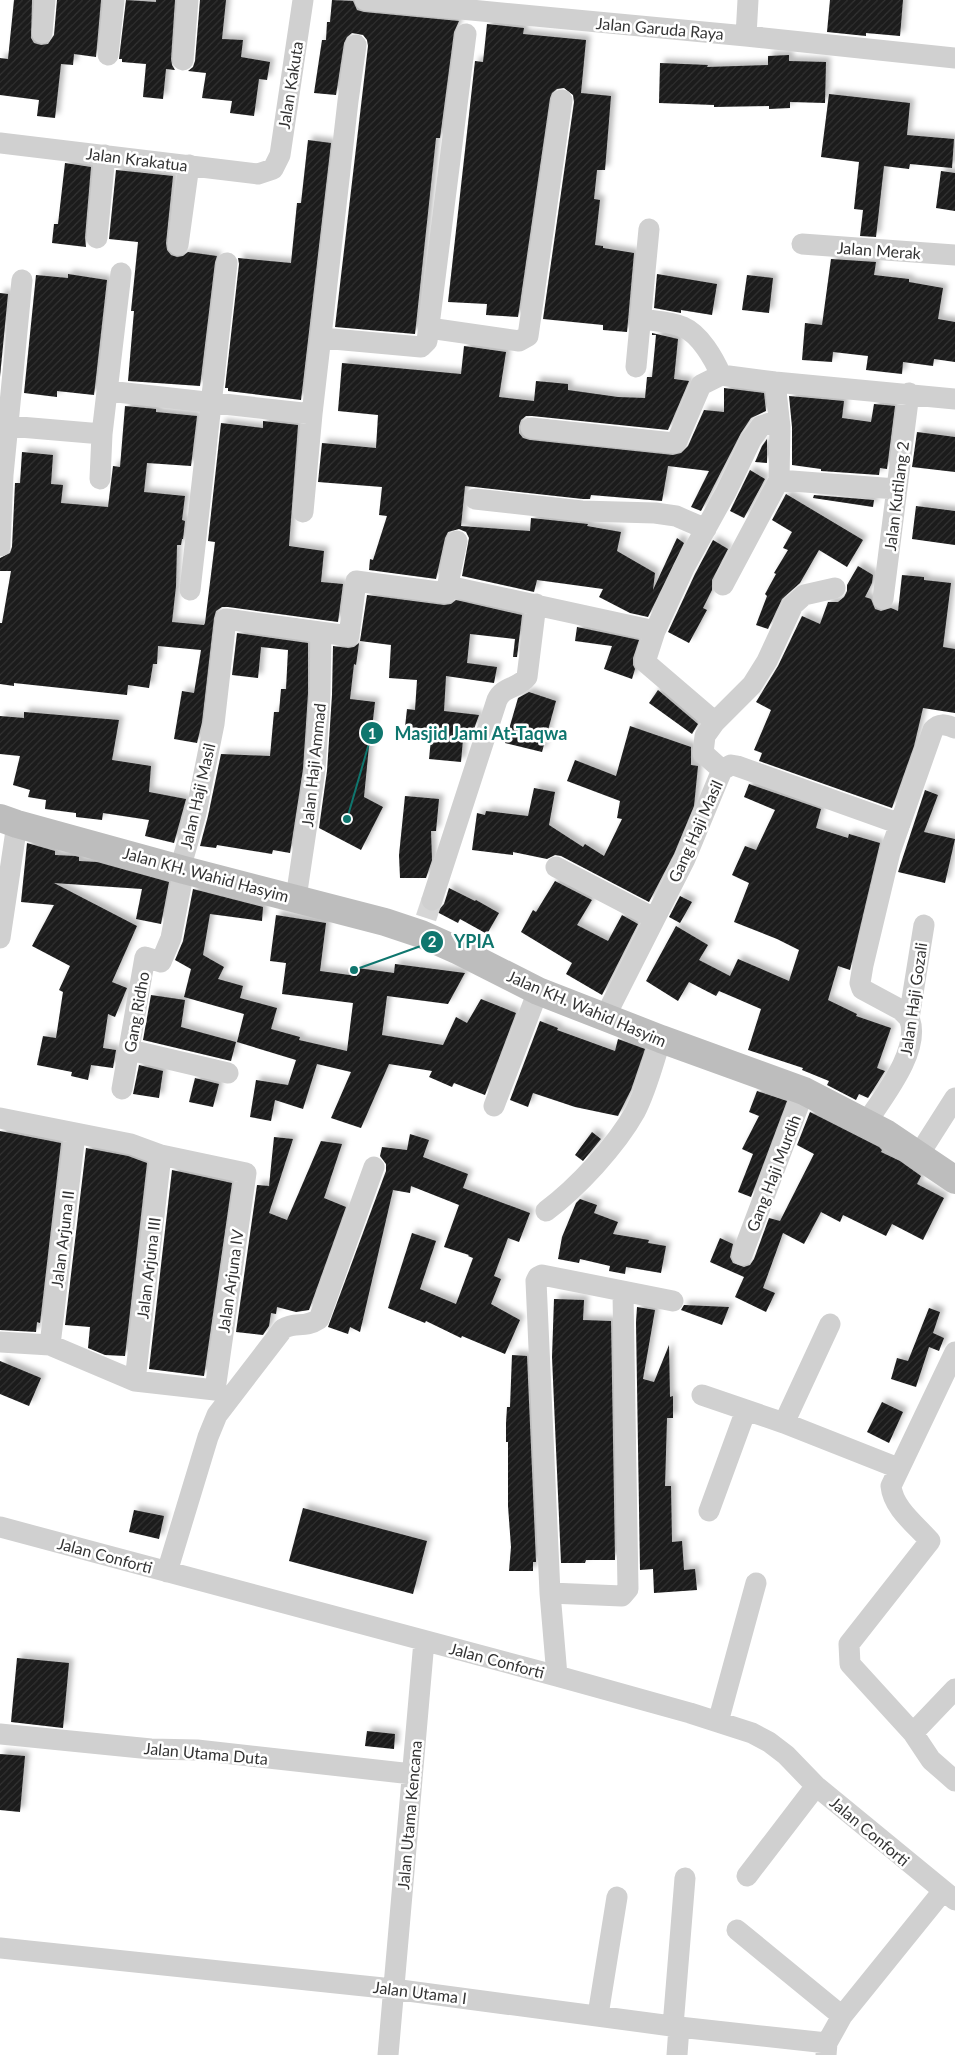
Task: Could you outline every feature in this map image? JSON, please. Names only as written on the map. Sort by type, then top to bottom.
[{"type":"street","points":[[42,32],[45,0]]},
{"type":"street","points":[[108,55],[114,0]]},
{"type":"street","points":[[183,60],[188,0]]},
{"type":"street","name":"Jalan Kakuta","points":[[273,169],[280,155],[303,0]]},
{"type":"street","name":"Jalan Garuda Raya","points":[[365,0],[955,58]]},
{"type":"street","points":[[746,36],[748,0]]},
{"type":"street","points":[[322,338],[421,347],[427,342],[466,34]]},
{"type":"street","points":[[303,512],[312,414],[356,45]]},
{"type":"street","points":[[429,328],[519,341],[528,336],[562,100]]},
{"type":"street","name":"Jalan Krakatua","points":[[0,142],[258,174],[273,169]]},
{"type":"street","points":[[97,238],[104,154]]},
{"type":"street","points":[[178,245],[189,165]]},
{"type":"street","points":[[636,367],[649,229]]},
{"type":"street","name":"Jalan Merak","points":[[802,244],[955,256]]},
{"type":"street","points":[[190,590],[227,263]]},
{"type":"street","points":[[100,479],[102,434],[121,273]]},
{"type":"street","points":[[0,546],[2,475],[22,280]]},
{"type":"street","points":[[641,319],[679,325],[689,330],[716,362],[721,375]]},
{"type":"street","points":[[530,428],[674,443],[677,441],[700,385],[721,375],[955,399]]},
{"type":"street","points":[[723,585],[779,480],[779,420],[775,382]]},
{"type":"street","points":[[108,391],[312,414]]},
{"type":"street","name":"Jalan Kutilang 2","points":[[883,599],[909,393]]},
{"type":"street","points":[[715,722],[645,662],[655,631],[684,568],[751,440],[761,426],[779,420]]},
{"type":"street","points":[[8,426],[102,434]]},
{"type":"street","points":[[779,480],[896,489]]},
{"type":"street","points":[[475,499],[582,511],[655,513],[676,516],[706,529]]},
{"type":"street","points":[[321,632],[349,636],[356,581],[446,592],[457,541]]},
{"type":"street","points":[[448,586],[655,631]]},
{"type":"street","name":"Gang Haji Masil","points":[[605,1017],[685,859],[722,770],[704,753],[705,736],[715,722],[752,685],[767,661],[793,605],[804,595],[835,588]]},
{"type":"street","points":[[426,918],[497,700],[502,691],[524,682],[527,678],[536,604]]},
{"type":"street","name":"Jalan Haji Masil","points":[[182,869],[196,813],[214,724],[226,619],[321,632]]},
{"type":"street","name":"Jalan Haji Ammad","points":[[296,898],[315,770],[320,694],[321,632]]},
{"type":"street","points":[[908,1018],[901,1010],[862,989],[860,983],[890,852],[933,730],[936,726],[942,724],[955,728]]},
{"type":"street","points":[[722,770],[731,765],[737,766],[900,824]]},
{"type":"street","points":[[0,938],[8,821]]},
{"type":"street","name":"Jalan KH. Wahid Hasyim","points":[[8,821],[385,922],[426,918],[459,951],[538,991],[661,1039],[804,1091],[866,1123],[955,1180]]},
{"type":"street","points":[[556,867],[654,918]]},
{"type":"street","name":"Gang Ridho","points":[[122,1089],[145,957],[161,962],[171,938],[182,869]]},
{"type":"street","name":"Jalan Haji Gozali","points":[[866,1123],[903,1065],[908,1052],[912,1026],[908,1018],[924,925]]},
{"type":"street","points":[[494,1106],[538,991]]},
{"type":"street","points":[[546,1211],[561,1200],[622,1133],[639,1101],[661,1039]]},
{"type":"street","points":[[130,1050],[228,1073]]},
{"type":"street","name":"Gang Haji Murdih","points":[[742,1255],[804,1091]]},
{"type":"street","points":[[918,1156],[955,1098]]},
{"type":"street","points":[[0,1118],[36,1119],[75,1134],[131,1144],[161,1155]]},
{"type":"street","name":"Jalan Arjuna II","points":[[50,1344],[75,1134]]},
{"type":"street","name":"Jalan Arjuna IV","points":[[135,1381],[215,1390],[246,1172],[161,1155]]},
{"type":"street","name":"Jalan Arjuna III","points":[[135,1381],[161,1155]]},
{"type":"street","points":[[167,1572],[208,1437],[217,1415],[283,1328],[307,1325],[319,1318],[374,1167]]},
{"type":"street","points":[[557,1676],[550,1593],[536,1281],[542,1275],[673,1301]]},
{"type":"street","points":[[550,1593],[622,1596],[628,1589],[623,1292]]},
{"type":"street","points":[[784,1423],[830,1324]]},
{"type":"street","points":[[0,1342],[50,1344],[135,1381]]},
{"type":"street","points":[[955,1352],[891,1486],[892,1495],[897,1504],[930,1541],[849,1644],[848,1653],[850,1664],[913,1733],[931,1760],[955,1781]]},
{"type":"street","points":[[702,1395],[784,1423],[898,1468]]},
{"type":"street","points":[[709,1511],[746,1410]]},
{"type":"street","name":"Jalan Conforti","points":[[0,1527],[681,1710],[752,1734],[769,1742],[786,1755],[816,1786],[951,1897]]},
{"type":"street","points":[[718,1722],[756,1583]]},
{"type":"street","name":"Jalan Utama Kencana","points":[[388,2055],[424,1641]]},
{"type":"street","points":[[913,1733],[955,1689]]},
{"type":"street","name":"Jalan Utama Duta","points":[[0,1734],[151,1749],[197,1750],[412,1774]]},
{"type":"street","points":[[747,1876],[816,1786]]},
{"type":"street","points":[[677,2055],[676,2026],[685,1878]]},
{"type":"street","points":[[598,2015],[617,1897]]},
{"type":"street","points":[[827,2049],[842,2016],[951,1897]]},
{"type":"street","points":[[737,1930],[842,2016]]},
{"type":"street","name":"Jalan Utama I","points":[[0,1948],[598,2015],[827,2049]]},
{"type":"building","points":[[14,0],[32,0],[31,38],[34,43],[41,45],[48,44],[54,35],[57,0],[101,0],[96,57],[74,54],[73,65],[61,64],[55,118],[37,116],[39,100],[0,95],[0,58],[8,59]]},
{"type":"building","points":[[126,0],[156,2],[156,0],[175,0],[171,59],[175,70],[166,69],[163,99],[143,97],[146,64],[122,62],[122,59],[119,59]]},
{"type":"building","points":[[200,0],[226,0],[222,39],[243,40],[241,57],[270,62],[267,80],[259,79],[254,116],[230,113],[232,101],[202,98],[206,73],[188,71],[193,67],[195,61]]},
{"type":"building","points":[[332,0],[353,1],[357,10],[364,12],[459,21],[454,32],[440,138],[436,138],[415,334],[335,327],[368,46],[367,40],[363,35],[352,33],[347,37],[344,43],[336,95],[314,93],[322,40],[326,40],[327,22],[330,22]]},
{"type":"building","points":[[830,0],[903,0],[900,36],[866,33],[866,36],[827,32]]},
{"type":"building","points":[[487,24],[524,28],[523,34],[586,40],[581,93],[611,96],[605,170],[597,170],[594,199],[600,200],[595,245],[634,253],[627,332],[603,330],[603,325],[543,319],[574,102],[573,95],[564,88],[557,89],[550,98],[518,317],[486,315],[487,304],[448,302],[475,61],[483,62]]},
{"type":"building","points":[[789,55],[789,61],[826,62],[825,103],[790,102],[790,108],[769,109],[769,106],[714,107],[714,105],[659,103],[660,63],[708,65],[707,67],[768,65],[768,56]]},
{"type":"building","points":[[829,94],[910,103],[907,135],[954,139],[952,168],[910,164],[909,169],[884,166],[876,237],[860,236],[863,210],[854,209],[859,162],[821,157]]},
{"type":"building","points":[[308,140],[331,143],[301,400],[228,391],[228,388],[225,388],[239,264],[238,258],[291,263],[297,203],[301,203]]},
{"type":"building","points":[[65,163],[91,167],[85,237],[86,247],[52,243],[54,224],[58,224]]},
{"type":"building","points":[[116,170],[173,176],[166,243],[167,250],[171,255],[177,257],[183,256],[188,252],[217,256],[200,386],[128,381],[134,311],[131,311],[138,242],[109,239]]},
{"type":"building","points":[[941,171],[955,173],[955,211],[936,208]]},
{"type":"building","points":[[831,259],[876,262],[874,275],[909,279],[909,282],[943,288],[938,319],[955,322],[955,362],[934,359],[933,366],[903,362],[902,374],[866,370],[868,356],[833,352],[832,362],[802,360],[805,323],[822,325]]},
{"type":"building","points":[[68,274],[107,280],[94,395],[57,391],[57,397],[24,393],[36,275],[68,278]]},
{"type":"building","points":[[657,274],[717,284],[712,315],[681,310],[681,313],[654,308]]},
{"type":"building","points":[[747,275],[773,278],[769,313],[742,310]]},
{"type":"building","points":[[0,293],[8,294],[0,377]]},
{"type":"building","points":[[652,333],[678,339],[674,379],[689,381],[668,430],[526,416],[521,420],[519,433],[523,438],[530,440],[673,455],[681,453],[688,446],[704,410],[724,412],[724,388],[764,393],[766,411],[751,418],[741,433],[701,511],[691,507],[709,471],[668,466],[662,501],[591,495],[590,499],[583,499],[465,486],[461,526],[530,531],[531,518],[588,524],[587,526],[621,532],[617,551],[655,573],[653,590],[677,538],[684,543],[648,617],[630,613],[599,597],[603,589],[537,580],[534,592],[462,576],[469,538],[466,532],[459,529],[448,532],[445,538],[436,579],[369,570],[370,559],[373,560],[387,516],[379,515],[382,487],[318,482],[322,443],[376,448],[378,415],[338,411],[342,363],[461,374],[464,346],[506,352],[499,397],[534,401],[536,381],[568,384],[568,390],[618,397],[645,398],[647,377],[652,377],[656,335],[652,335]]},
{"type":"building","points":[[789,396],[844,401],[842,418],[871,422],[874,404],[895,406],[887,469],[880,468],[879,475],[821,471],[821,469],[792,465],[792,427]]},
{"type":"building","points":[[125,406],[156,409],[156,412],[197,416],[191,466],[147,463],[144,492],[185,496],[182,520],[185,521],[183,539],[181,545],[177,545],[176,586],[172,622],[204,625],[205,623],[215,542],[208,541],[221,423],[263,428],[263,421],[298,425],[289,546],[324,551],[321,582],[343,584],[338,622],[228,607],[222,607],[216,611],[202,722],[197,743],[174,739],[182,691],[194,693],[201,650],[158,646],[157,664],[153,664],[149,688],[128,685],[127,695],[14,683],[14,686],[0,684],[0,623],[2,623],[11,571],[0,571],[0,558],[10,553],[12,547],[15,483],[20,483],[22,452],[53,455],[51,484],[63,485],[61,503],[108,507],[113,466],[120,467]]},
{"type":"building","points":[[917,432],[955,437],[955,472],[912,467]]},
{"type":"building","points":[[767,439],[767,463],[755,462],[762,446]]},
{"type":"building","points":[[750,470],[765,479],[744,518],[730,511]]},
{"type":"building","points":[[786,494],[863,540],[847,567],[819,550],[800,583],[782,599],[768,629],[756,625],[767,596],[765,594],[776,574],[774,573],[788,550],[783,548],[792,532],[772,520]]},
{"type":"building","points":[[814,495],[874,500],[873,507],[813,498]]},
{"type":"building","points":[[916,506],[955,511],[955,545],[912,539]]},
{"type":"building","points":[[713,540],[728,549],[712,580],[712,590],[703,608],[707,610],[689,643],[668,632]]},
{"type":"building","points":[[858,566],[873,575],[872,583],[865,597],[871,599],[875,609],[881,611],[891,608],[898,611],[902,575],[924,577],[924,580],[951,583],[943,647],[955,649],[955,713],[923,708],[914,746],[892,808],[759,761],[762,753],[754,750],[771,710],[756,702],[778,666],[802,616],[820,624],[828,602],[838,602],[844,597],[847,585]]},
{"type":"building","points":[[367,595],[444,605],[451,604],[456,600],[522,615],[517,657],[513,657],[515,639],[470,634],[467,663],[497,667],[494,683],[446,676],[444,711],[479,715],[474,729],[464,728],[461,762],[429,759],[432,729],[405,727],[407,709],[415,710],[417,680],[389,678],[391,645],[360,641]]},
{"type":"building","points":[[577,627],[639,640],[633,658],[635,669],[632,679],[604,669],[612,646],[575,641]]},
{"type":"building","points":[[237,633],[308,643],[308,693],[303,769],[290,853],[273,850],[272,854],[217,845],[216,848],[200,846],[221,754],[270,756],[274,712],[279,712],[281,689],[286,689],[288,650],[261,647],[258,678],[232,675]]},
{"type":"building","points":[[359,643],[356,665],[354,664],[350,699],[375,702],[364,797],[383,807],[361,850],[319,828],[327,771],[333,646],[348,648],[354,647]]},
{"type":"building","points":[[658,690],[698,724],[692,734],[649,703]]},
{"type":"building","points":[[529,692],[556,701],[542,752],[505,743],[518,698]]},
{"type":"building","points":[[24,712],[119,720],[112,760],[151,766],[149,792],[186,799],[174,843],[145,836],[149,820],[103,813],[102,820],[76,817],[76,813],[45,809],[46,800],[28,797],[30,790],[13,785],[20,756],[0,754],[0,716],[24,718]]},
{"type":"building","points":[[630,726],[691,747],[691,765],[698,766],[694,806],[674,854],[649,902],[561,856],[555,855],[547,859],[513,852],[513,855],[472,850],[477,813],[485,815],[486,811],[528,816],[534,788],[555,792],[549,825],[583,847],[585,844],[604,856],[622,819],[617,818],[620,801],[567,781],[575,760],[616,776]]},
{"type":"building","points":[[749,784],[821,809],[816,828],[848,838],[849,834],[880,843],[850,970],[838,966],[828,1000],[857,1014],[856,1016],[891,1028],[877,1068],[885,1071],[868,1098],[859,1094],[856,1100],[827,1085],[829,1081],[802,1070],[803,1068],[748,1050],[761,1009],[719,991],[716,996],[689,982],[678,1001],[646,981],[676,926],[708,945],[699,960],[730,976],[738,959],[789,981],[799,950],[734,922],[749,883],[732,875],[745,846],[756,850],[775,810],[744,797]]},
{"type":"building","points":[[925,790],[938,795],[924,832],[955,839],[945,883],[898,872]]},
{"type":"building","points":[[405,796],[439,799],[436,831],[431,831],[432,860],[426,878],[400,878],[399,855]]},
{"type":"building","points":[[27,843],[55,851],[55,855],[75,856],[79,857],[79,861],[97,862],[169,882],[161,924],[136,919],[142,889],[54,883],[137,926],[112,982],[127,988],[115,1017],[108,1014],[103,1048],[116,1050],[113,1068],[91,1065],[88,1080],[71,1076],[72,1072],[37,1065],[43,1036],[56,1038],[63,992],[59,990],[70,966],[32,946],[54,905],[21,902]]},
{"type":"building","points":[[555,881],[592,900],[577,925],[608,941],[622,915],[638,924],[602,995],[566,974],[572,963],[521,932],[533,910],[536,912]]},
{"type":"building","points":[[449,888],[499,913],[487,934],[460,919],[458,923],[437,912],[444,904]]},
{"type":"building","points":[[193,889],[263,907],[262,921],[210,914],[203,955],[224,967],[218,979],[243,986],[240,998],[277,1008],[271,1029],[300,1037],[299,1040],[347,1051],[353,1003],[282,994],[286,963],[270,961],[276,915],[326,923],[320,971],[357,976],[358,968],[394,973],[395,964],[465,973],[448,1004],[387,996],[382,1035],[443,1045],[456,1017],[467,1023],[481,999],[516,1013],[485,1095],[454,1083],[452,1087],[429,1077],[432,1071],[389,1064],[361,1128],[331,1118],[351,1072],[317,1064],[303,1109],[275,1100],[271,1121],[250,1117],[256,1080],[288,1085],[296,1060],[237,1042],[244,1014],[184,997],[191,969],[175,960],[183,941]]},
{"type":"building","points":[[680,896],[692,902],[680,923],[669,917]]},
{"type":"building","points":[[151,995],[185,1000],[181,1027],[236,1042],[231,1061],[143,1040]]},
{"type":"building","points":[[540,1021],[558,1028],[557,1030],[615,1051],[618,1039],[645,1049],[631,1090],[618,1116],[575,1107],[533,1093],[528,1107],[510,1100]]},
{"type":"building","points":[[139,1065],[163,1071],[159,1098],[133,1094]]},
{"type":"building","points":[[195,1078],[219,1084],[213,1107],[189,1102]]},
{"type":"building","points":[[757,1091],[787,1101],[751,1197],[738,1192],[753,1154],[742,1149],[759,1116],[749,1112]]},
{"type":"building","points":[[810,1112],[879,1147],[882,1150],[881,1152],[900,1161],[921,1176],[917,1184],[944,1198],[923,1240],[892,1224],[886,1236],[843,1215],[840,1222],[821,1212],[804,1244],[783,1233],[763,1288],[775,1293],[766,1312],[735,1297],[744,1277],[710,1262],[720,1238],[733,1244],[730,1257],[733,1263],[744,1267],[750,1265],[769,1218],[780,1221],[814,1154],[797,1145]]},
{"type":"building","points":[[0,1131],[61,1143],[40,1323],[37,1322],[36,1332],[0,1330]]},
{"type":"building","points":[[592,1132],[601,1139],[583,1161],[575,1155]]},
{"type":"building","points":[[410,1134],[429,1140],[423,1157],[468,1174],[463,1188],[530,1213],[519,1242],[508,1238],[494,1276],[501,1279],[491,1304],[520,1320],[505,1354],[462,1336],[461,1338],[426,1321],[425,1323],[388,1308],[412,1233],[436,1241],[420,1289],[456,1304],[473,1258],[444,1247],[459,1205],[411,1186],[410,1193],[393,1190],[360,1332],[350,1327],[348,1334],[328,1327],[386,1171],[386,1164],[380,1156],[382,1147],[407,1150]]},
{"type":"building","points":[[274,1137],[293,1139],[269,1213],[287,1220],[321,1141],[342,1144],[324,1198],[346,1207],[309,1310],[296,1312],[277,1307],[276,1314],[271,1313],[269,1326],[263,1335],[236,1332],[257,1185],[269,1186]]},
{"type":"building","points":[[86,1148],[128,1156],[147,1163],[125,1356],[105,1355],[88,1348],[90,1327],[65,1325]]},
{"type":"building","points":[[172,1170],[232,1183],[204,1376],[149,1369]]},
{"type":"building","points":[[580,1199],[597,1205],[594,1213],[618,1222],[613,1234],[649,1240],[648,1243],[666,1246],[661,1273],[626,1267],[625,1274],[609,1271],[610,1266],[580,1259],[579,1263],[558,1259],[562,1237],[576,1203]]},
{"type":"building","points":[[554,1299],[584,1300],[583,1320],[611,1321],[615,1560],[586,1560],[585,1563],[561,1563],[552,1357]]},
{"type":"building","points":[[684,1305],[729,1307],[722,1325],[681,1310]]},
{"type":"building","points":[[637,1307],[655,1310],[643,1379],[654,1382],[669,1345],[670,1397],[673,1396],[673,1418],[667,1418],[665,1486],[671,1486],[672,1542],[682,1541],[684,1570],[695,1569],[697,1590],[654,1593],[653,1569],[640,1570]]},
{"type":"building","points":[[929,1308],[940,1312],[933,1333],[944,1338],[939,1351],[929,1347],[916,1387],[891,1379],[897,1358],[908,1361]]},
{"type":"building","points":[[512,1355],[527,1356],[536,1562],[533,1562],[533,1571],[509,1571],[511,1547],[506,1423],[507,1407],[510,1407]]},
{"type":"building","points":[[0,1361],[41,1378],[29,1406],[0,1394]]},
{"type":"building","points":[[882,1402],[903,1412],[889,1443],[867,1432]]},
{"type":"building","points":[[303,1508],[427,1541],[413,1594],[289,1561]]},
{"type":"building","points":[[134,1510],[164,1516],[159,1539],[129,1532]]},
{"type":"building","points":[[17,1658],[69,1663],[63,1728],[11,1722]]},
{"type":"building","points":[[367,1731],[395,1734],[394,1749],[365,1746]]},
{"type":"building","points":[[0,1754],[25,1756],[20,1812],[0,1810]]},
{"type":"tunnel","points":[[426,918],[432,900]]},
{"type":"place","name":"Masjid Jami At-Taqwa","points":[[347,819]]},
{"type":"place","name":"YPIA","points":[[354,970]]}]
